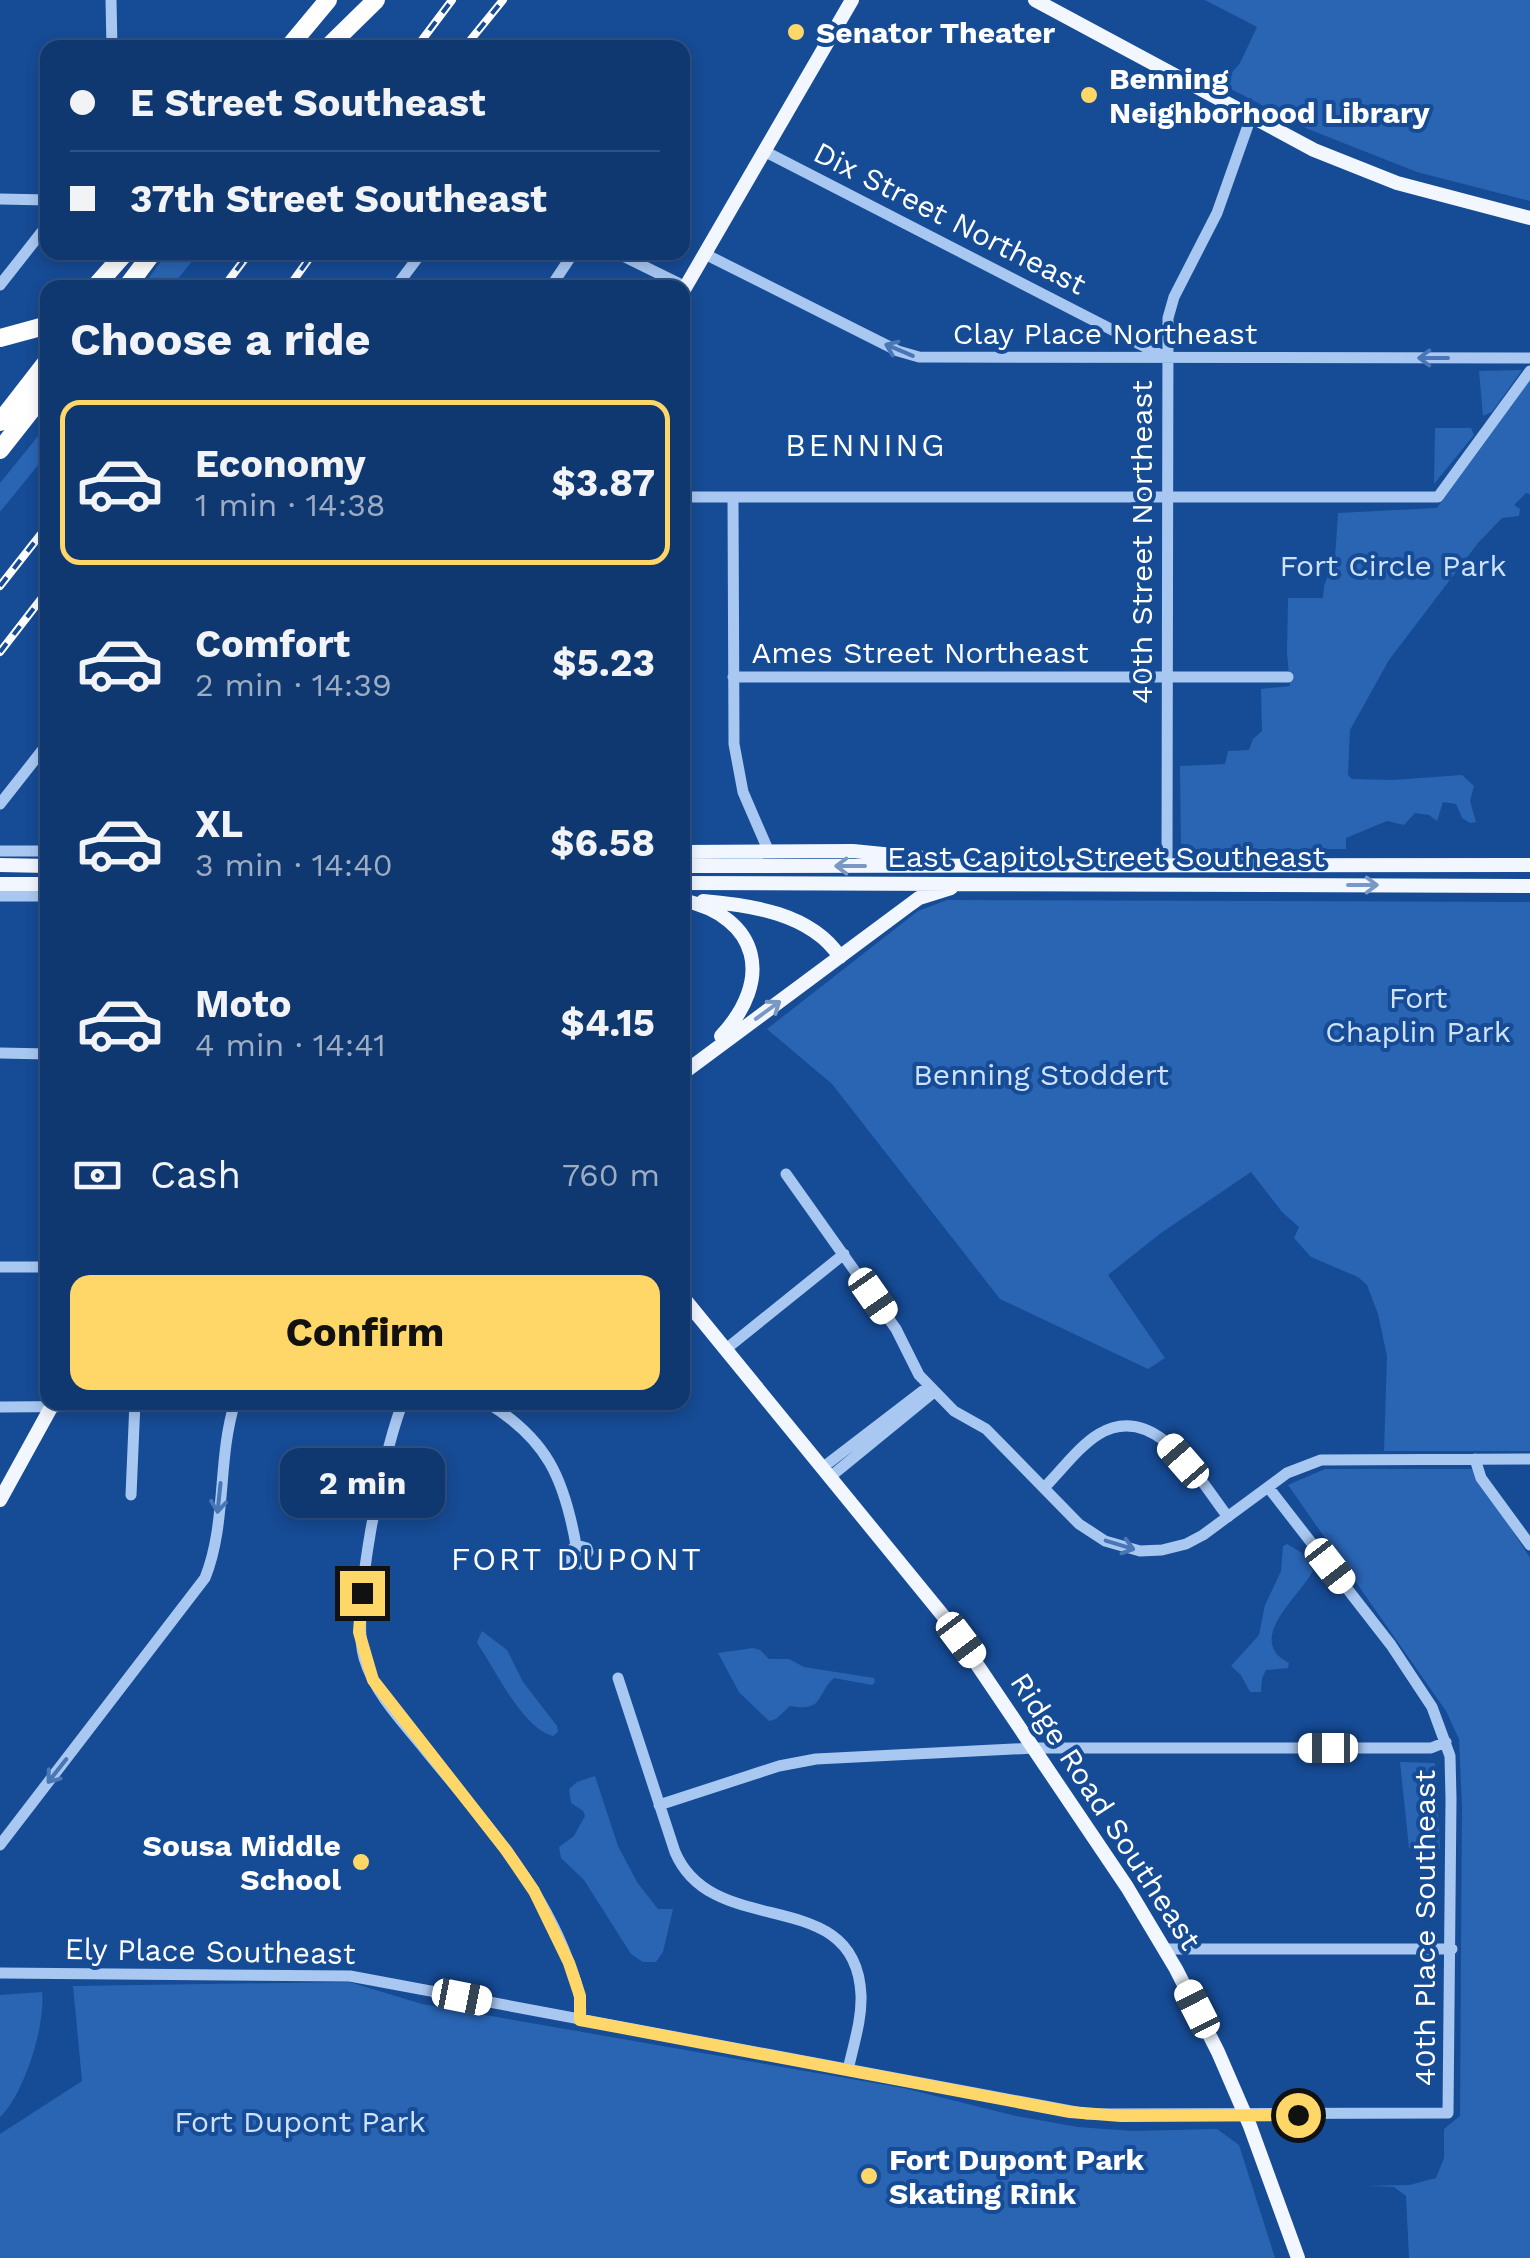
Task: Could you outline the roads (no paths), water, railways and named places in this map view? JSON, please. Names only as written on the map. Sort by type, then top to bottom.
[{"type":"highway","points":[[286,40],[314,0]]},
{"type":"highway","points":[[295,40],[328,0]]},
{"type":"highway","points":[[335,40],[374,0]]},
{"type":"highway","points":[[103,280],[119,260]]},
{"type":"highway","points":[[0,338],[40,327]]},
{"type":"highway","points":[[0,422],[40,370]]},
{"type":"highway","points":[[0,450],[40,399]]},
{"type":"main road","points":[[690,280],[852,0]]},
{"type":"main road","points":[[1035,0],[1314,150],[1372,174],[1530,218]]},
{"type":"main road","points":[[690,852],[886,852],[983,866]]},
{"type":"main road","points":[[690,866],[1530,865]]},
{"type":"main road","points":[[0,866],[40,866]]},
{"type":"main road","name":"East Capitol Street Southeast","points":[[690,883],[1530,886]]},
{"type":"main road","points":[[690,1068],[919,898],[982,883]]},
{"type":"main road","points":[[0,884],[40,884]]},
{"type":"main road","points":[[690,900],[746,905],[772,912],[813,932],[840,956]]},
{"type":"main road","points":[[690,902],[731,922],[745,940],[753,964],[752,987],[744,1008],[690,1068]]},
{"type":"main road","name":"Ridge Road Southeast","points":[[690,1306],[949,1623],[1165,1949],[1246,2116],[1298,2258]]},
{"type":"main road","points":[[0,1491],[47,1410]]},
{"type":"main road","points":[[0,1500],[47,1410]]},
{"type":"street","points":[[112,0],[112,40]]},
{"type":"street","name":"40th Street Northeast","points":[[1166,864],[1168,318],[1216,218],[1251,117]]},
{"type":"street","name":"Dix Street Northeast","points":[[764,150],[1166,357]]},
{"type":"street","points":[[0,200],[40,200]]},
{"type":"street","points":[[0,285],[40,234]]},
{"type":"street","name":"Clay Place Northeast","points":[[705,254],[914,356],[1530,358]]},
{"type":"street","points":[[630,260],[666,280]]},
{"type":"street","points":[[690,497],[1438,496],[1530,371]]},
{"type":"street","points":[[732,497],[736,763],[743,792],[770,852]]},
{"type":"street","name":"Ames Street Northeast","points":[[733,677],[1288,677]]},
{"type":"street","points":[[0,804],[40,753]]},
{"type":"street","points":[[0,851],[40,851]]},
{"type":"street","points":[[0,896],[40,896]]},
{"type":"street","points":[[0,1053],[40,1054]]},
{"type":"street","points":[[786,1174],[896,1329],[919,1375],[954,1411],[981,1425],[1091,1533],[1128,1549],[1153,1551],[1186,1544],[1303,1464],[1321,1460],[1530,1459]]},
{"type":"street","points":[[726,1349],[844,1254]]},
{"type":"street","points":[[0,1267],[40,1267]]},
{"type":"street","points":[[826,1473],[932,1389]]},
{"type":"street","points":[[0,1407],[40,1405]]},
{"type":"street","points":[[131,1494],[135,1410]]},
{"type":"street","points":[[0,1845],[205,1578],[216,1525],[224,1446],[234,1410]]},
{"type":"street","points":[[401,1410],[386,1457],[360,1602],[359,1632],[364,1660],[384,1699],[534,1891],[569,1963],[580,1996],[580,2020]]},
{"type":"street","points":[[497,1410],[526,1431],[549,1459],[565,1492],[576,1546]]},
{"type":"street","points":[[1044,1488],[1097,1435],[1112,1428],[1133,1427],[1150,1430],[1166,1440],[1228,1517]]},
{"type":"street","points":[[1474,1459],[1481,1478],[1530,1545]]},
{"type":"street","name":"40th Place Southeast","points":[[1268,1486],[1391,1645],[1432,1707],[1446,1742],[1450,1756],[1452,1949],[1448,2114]]},
{"type":"street","points":[[618,1678],[678,1859],[702,1889],[722,1900],[815,1924],[846,1952],[858,1975],[861,1995],[848,2070]]},
{"type":"street","points":[[660,1806],[801,1761],[1035,1748],[1431,1748],[1446,1742]]},
{"type":"street","points":[[1165,1949],[1452,1949]]},
{"type":"street","name":"Ely Place Southeast","points":[[0,1973],[325,1974],[1070,2112],[1121,2116],[1448,2114]]},
{"type":"railway","points":[[422,40],[452,0]]},
{"type":"railway","points":[[470,40],[503,0]]},
{"type":"railway","points":[[229,280],[244,260]]},
{"type":"railway","points":[[294,280],[308,260]]},
{"type":"railway","points":[[0,586],[40,535]]},
{"type":"railway","points":[[0,652],[40,600]]},
{"type":"place","name":"Senator Theater","points":[[796,32]]},
{"type":"place","name":"Benning Neighborhood Library","points":[[1089,95]]},
{"type":"place","name":"Sousa Middle School","points":[[361,1862]]},
{"type":"place","name":"Fort Dupont Park Skating Rink","points":[[869,2176]]},
{"type":"district","name":"BENNING","points":[[866,445]]},
{"type":"district","name":"FORT DUPONT","points":[[577,1559]]},
{"type":"park label","name":"Fort Circle Park","points":[[1393,565]]},
{"type":"park label","name":"Fort Chaplin Park","points":[[1418,1014]]},
{"type":"park label","name":"Benning Stoddert","points":[[1041,1074]]},
{"type":"park label","name":"Fort Dupont Park","points":[[300,2121]]}]
